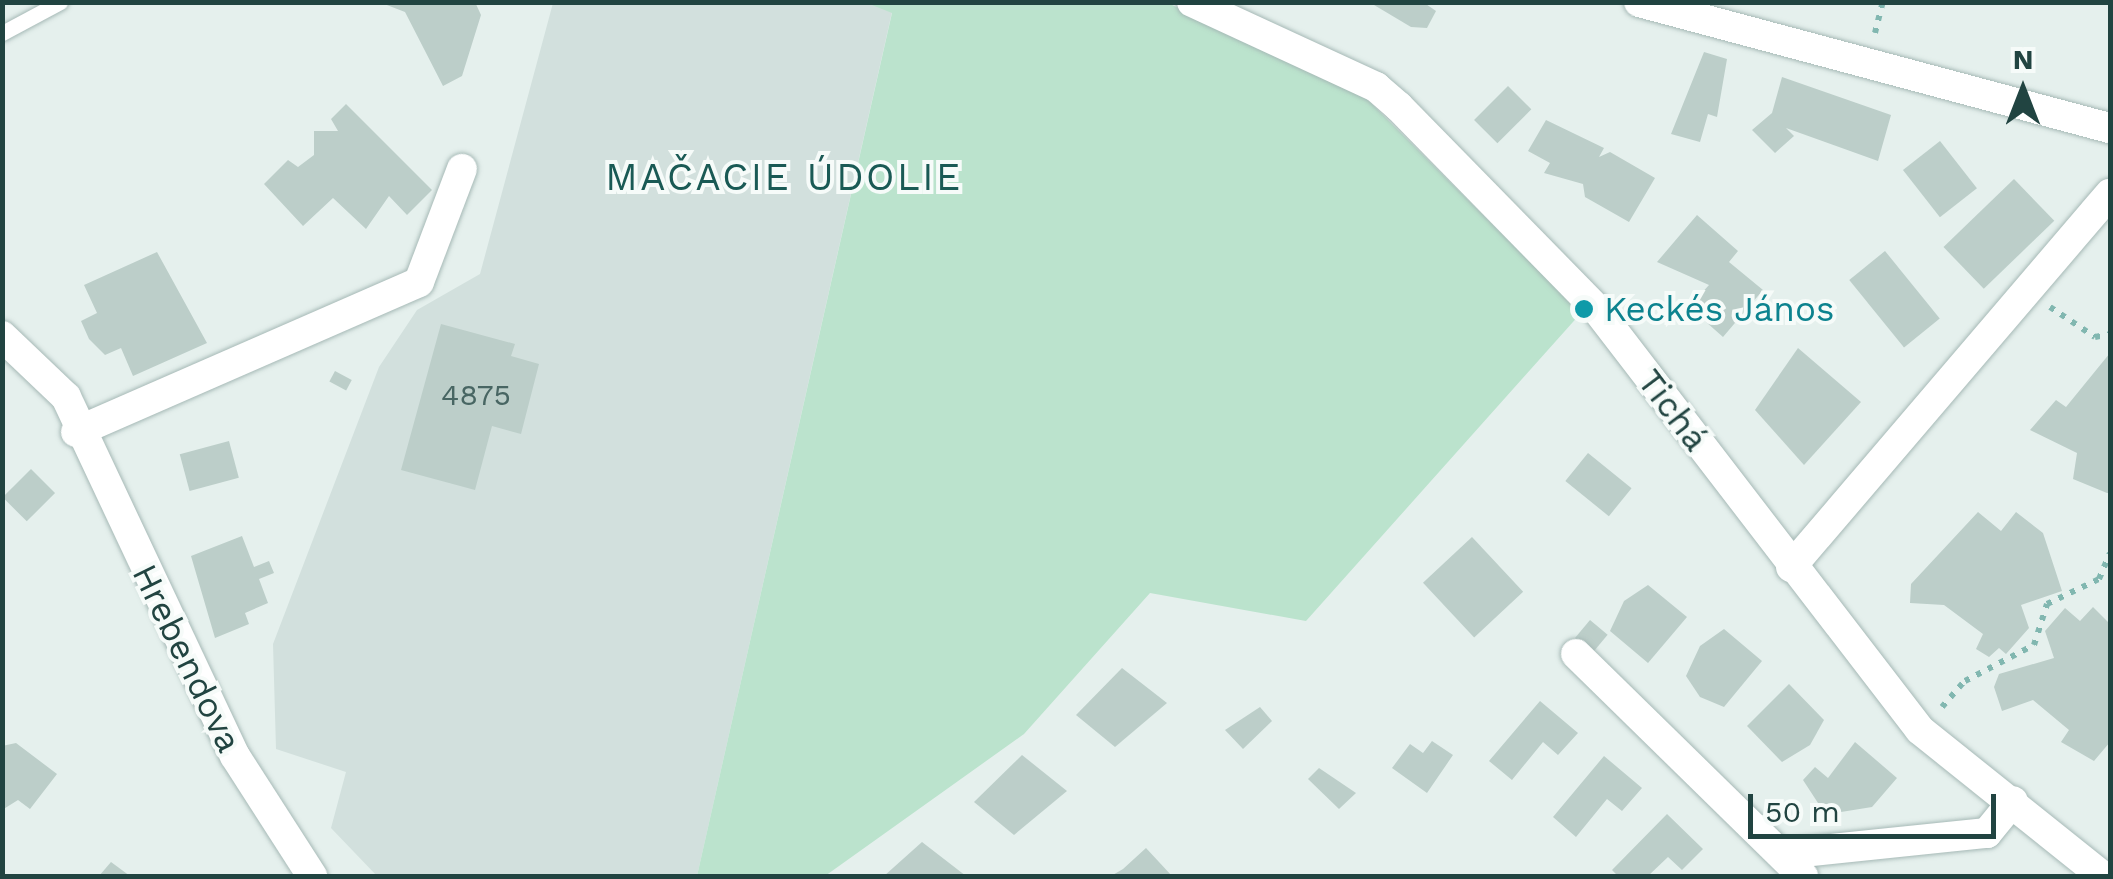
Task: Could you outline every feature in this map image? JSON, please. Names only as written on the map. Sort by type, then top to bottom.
[{"type":"street","name":"Tichá","points":[[1192,2],[1376,87],[1400,107],[1595,307],[1920,730],[2102,876]]},
{"type":"street","points":[[1639,2],[2110,128]]},
{"type":"street","points":[[76,432],[419,282],[462,169]]},
{"type":"street","points":[[1791,566],[2032,295],[2110,194]]},
{"type":"street","name":"Hrebendova","points":[[2,336],[66,397],[76,432],[234,756],[312,876]]},
{"type":"street","points":[[1576,654],[1793,866],[1987,834],[2013,801]]},
{"type":"lane","points":[[2,33],[60,2]]},
{"type":"path","points":[[2032,295],[2094,336],[2110,334]]},
{"type":"path","points":[[1920,730],[1966,681],[2034,646],[2047,604],[2099,579],[2110,553]]},
{"type":"shaded area","points":[[867,2],[892,12],[697,876],[377,876],[331,828],[346,772],[276,749],[273,644],[379,367],[417,310],[480,274],[553,3]]},
{"type":"green space","points":[[867,3],[1168,3],[1368,100],[1581,313],[1306,621],[1150,593],[1024,734],[825,876],[697,876],[892,13]]},
{"type":"building","points":[[379,2],[475,2],[481,15],[462,76],[443,86],[405,12]]},
{"type":"building","points":[[1369,2],[1423,2],[1436,11],[1427,28],[1411,27]]},
{"type":"building","points":[[1704,52],[1727,59],[1717,117],[1708,114],[1700,142],[1671,134]]},
{"type":"building","points":[[1782,77],[1891,115],[1878,161],[1786,128],[1794,136],[1775,153],[1752,130],[1772,113]]},
{"type":"building","points":[[1508,86],[1531,109],[1497,143],[1474,120]]},
{"type":"building","points":[[346,104],[432,190],[407,215],[389,196],[366,229],[333,198],[303,226],[264,184],[288,160],[298,167],[314,155],[314,131],[338,131],[331,119]]},
{"type":"building","points":[[1546,120],[1604,148],[1599,157],[1610,152],[1655,178],[1629,222],[1585,197],[1583,184],[1544,173],[1550,163],[1528,151]]},
{"type":"building","points":[[1940,141],[1977,188],[1940,217],[1903,170]]},
{"type":"building","points":[[2014,179],[2054,221],[1984,289],[1944,247]]},
{"type":"building","points":[[1697,215],[1738,251],[1729,262],[1763,290],[1723,337],[1689,307],[1709,285],[1657,262]]},
{"type":"building","points":[[1885,251],[1940,319],[1904,348],[1849,280]]},
{"type":"building","points":[[157,252],[207,343],[133,376],[121,348],[105,355],[89,339],[81,321],[97,313],[84,285]]},
{"type":"building","points":[[441,324],[515,344],[511,356],[539,364],[521,434],[492,426],[475,490],[401,470]]},
{"type":"building","points":[[1798,348],[1861,402],[1804,465],[1755,410]]},
{"type":"building","points":[[2110,353],[2107,493],[2073,479],[2077,453],[2030,430],[2056,400],[2066,407]]},
{"type":"building","points":[[335,371],[352,380],[346,391],[329,382]]},
{"type":"building","points":[[229,441],[239,478],[190,491],[180,454]]},
{"type":"building","points":[[1588,453],[1632,488],[1609,516],[1565,481]]},
{"type":"building","points":[[31,469],[55,493],[27,521],[3,497]]},
{"type":"building","points":[[1978,512],[2001,531],[2016,512],[2043,533],[2062,591],[2021,605],[2029,628],[2006,654],[1999,648],[1989,657],[1976,649],[1983,634],[1944,605],[1910,603],[1911,584]]},
{"type":"building","points":[[242,536],[254,567],[269,561],[274,573],[259,579],[268,603],[245,613],[249,624],[215,638],[191,556]]},
{"type":"building","points":[[1472,537],[1523,592],[1474,638],[1423,583]]},
{"type":"building","points":[[1648,585],[1687,617],[1648,663],[1610,631],[1624,601]]},
{"type":"building","points":[[2093,607],[2110,624],[2110,742],[2094,761],[2061,742],[2069,730],[2033,700],[2002,711],[1994,687],[1999,674],[2054,658],[2045,631],[2065,608],[2080,621]]},
{"type":"building","points":[[1590,620],[1608,635],[1592,653],[1575,638]]},
{"type":"building","points":[[1724,629],[1762,661],[1724,707],[1700,697],[1686,676],[1700,646]]},
{"type":"building","points":[[1122,668],[1167,703],[1115,747],[1076,715]]},
{"type":"building","points":[[1789,684],[1824,720],[1810,745],[1782,762],[1747,726]]},
{"type":"building","points":[[1540,701],[1578,733],[1558,755],[1543,742],[1512,780],[1489,761]]},
{"type":"building","points":[[1260,707],[1272,721],[1243,749],[1225,730]]},
{"type":"building","points":[[1432,741],[1453,755],[1427,793],[1392,768],[1410,744],[1423,753]]},
{"type":"building","points":[[1855,742],[1897,778],[1872,807],[1841,812],[1818,803],[1803,780],[1815,767],[1828,778]]},
{"type":"building","points":[[16,743],[57,774],[30,809],[18,800],[2,810],[2,746]]},
{"type":"building","points":[[1022,755],[1067,791],[1014,835],[974,802]]},
{"type":"building","points":[[1604,756],[1642,788],[1622,811],[1607,799],[1576,837],[1553,817]]},
{"type":"building","points":[[1319,768],[1356,793],[1339,809],[1308,779]]},
{"type":"building","points":[[1667,814],[1703,849],[1682,870],[1668,857],[1648,876],[1618,876],[1612,870]]},
{"type":"building","points":[[922,842],[966,876],[884,876]]},
{"type":"building","points":[[1146,848],[1172,876],[1111,876],[1123,869]]},
{"type":"building","points":[[111,862],[130,876],[99,876]]},
{"type":"place","name":"Keckés János","points":[[1584,309]]},
{"type":"district","name":"MAČACIE ÚDOLIE","points":[[784,178]]}]
